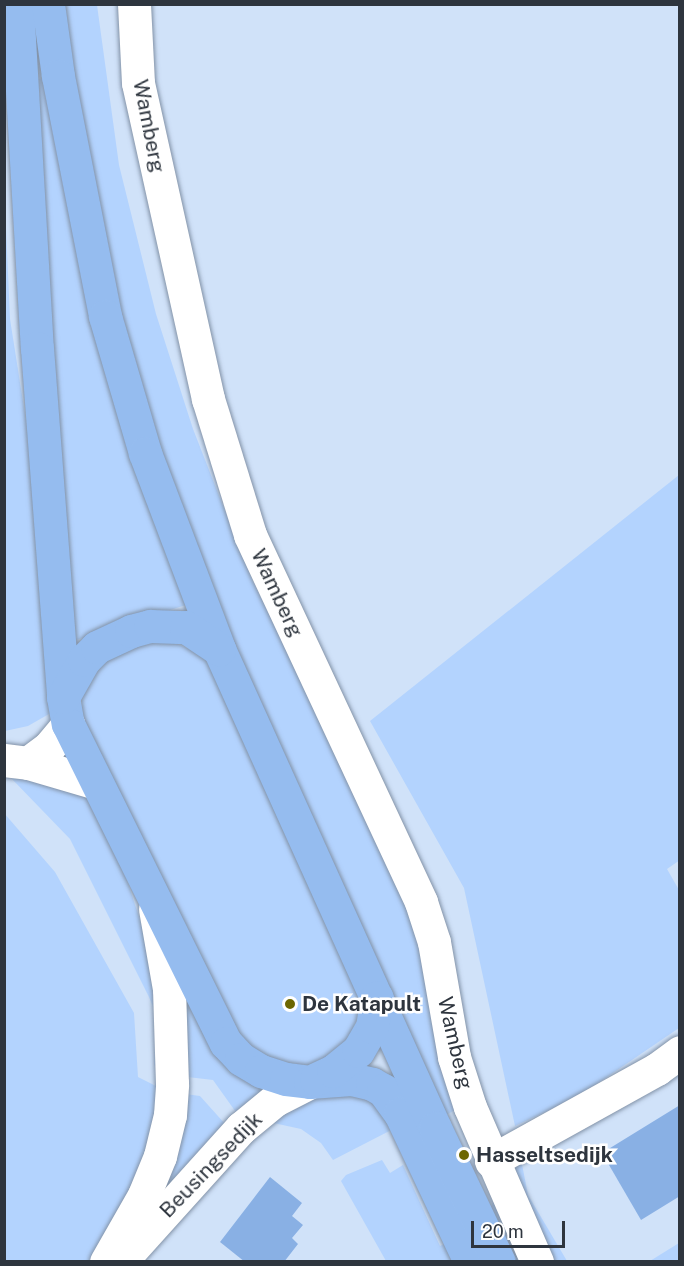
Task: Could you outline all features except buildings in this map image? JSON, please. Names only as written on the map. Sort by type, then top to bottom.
[{"type":"main road","points":[[16,4],[37,348],[66,710],[96,783],[226,1043],[241,1059],[261,1071],[286,1079],[310,1082],[351,1079],[372,1084],[392,1099],[470,1262]]},
{"type":"main road","points":[[48,4],[58,76],[105,316],[146,453],[219,649],[439,1137],[499,1262]]},
{"type":"main road","points":[[66,710],[84,660],[97,647],[131,631],[150,626],[186,627],[219,649]]},
{"type":"main road","points":[[310,1082],[333,1071],[358,1051],[372,1027],[377,997]]},
{"type":"street","name":"Wamberg","points":[[134,4],[138,83],[208,399],[250,535],[421,902],[434,942],[454,1057],[491,1161]]},
{"type":"street","points":[[16,761],[50,747],[66,710]]},
{"type":"street","points":[[16,761],[96,783]]},
{"type":"street","points":[[106,1262],[144,1195],[160,1156],[170,1115],[172,1084],[169,989],[153,898]]},
{"type":"street","points":[[537,1262],[491,1161],[657,1069],[680,1052]]},
{"type":"street","name":"Beusingsedijk","points":[[121,1262],[241,1128],[275,1100],[310,1082]]},
{"type":"shaded area","points":[[59,5],[97,5],[119,165],[156,314],[193,429],[252,580],[407,892],[457,1109],[444,1116],[278,748],[154,450],[114,315]]},
{"type":"shaded area","points":[[48,77],[192,603],[67,643],[30,81]]},
{"type":"shaded area","points":[[4,181],[10,319],[35,478],[56,710],[28,726],[5,731]]},
{"type":"shaded area","points":[[679,475],[680,860],[667,869],[679,890],[679,1028],[579,1096],[515,1126],[464,888],[370,721]]},
{"type":"shaded area","points":[[167,639],[201,655],[228,683],[360,981],[361,1009],[351,1033],[335,1055],[317,1065],[272,1066],[233,1039],[82,730],[82,694],[100,660],[121,646]]},
{"type":"shaded area","points":[[34,774],[70,783],[97,809],[124,871],[157,972],[165,1071],[154,1065],[158,1019],[149,997],[70,839],[11,778]]},
{"type":"shaded area","points":[[4,813],[55,872],[134,1013],[138,1077],[164,1090],[150,1151],[105,1240],[88,1261],[5,1261]]},
{"type":"shaded area","points":[[172,942],[219,1050],[282,1085],[238,1115],[213,1080],[179,1076]]},
{"type":"shaded area","points":[[318,1088],[360,1091],[401,1125],[333,1160],[321,1143],[301,1129],[269,1122]]},
{"type":"shaded area","points":[[178,1093],[200,1096],[226,1125],[173,1187],[160,1179]]},
{"type":"shaded area","points":[[520,1154],[528,1195],[567,1261],[513,1261],[489,1210]]},
{"type":"shaded area","points":[[382,1160],[390,1173],[403,1165],[440,1246],[450,1241],[459,1261],[386,1261],[341,1181],[346,1175]]},
{"type":"shaded area","points":[[679,1243],[679,1261],[650,1261]]},
{"type":"place","name":"De Katapult","points":[[290,1004]]},
{"type":"place","name":"Hasseltsedijk","points":[[464,1155]]}]
